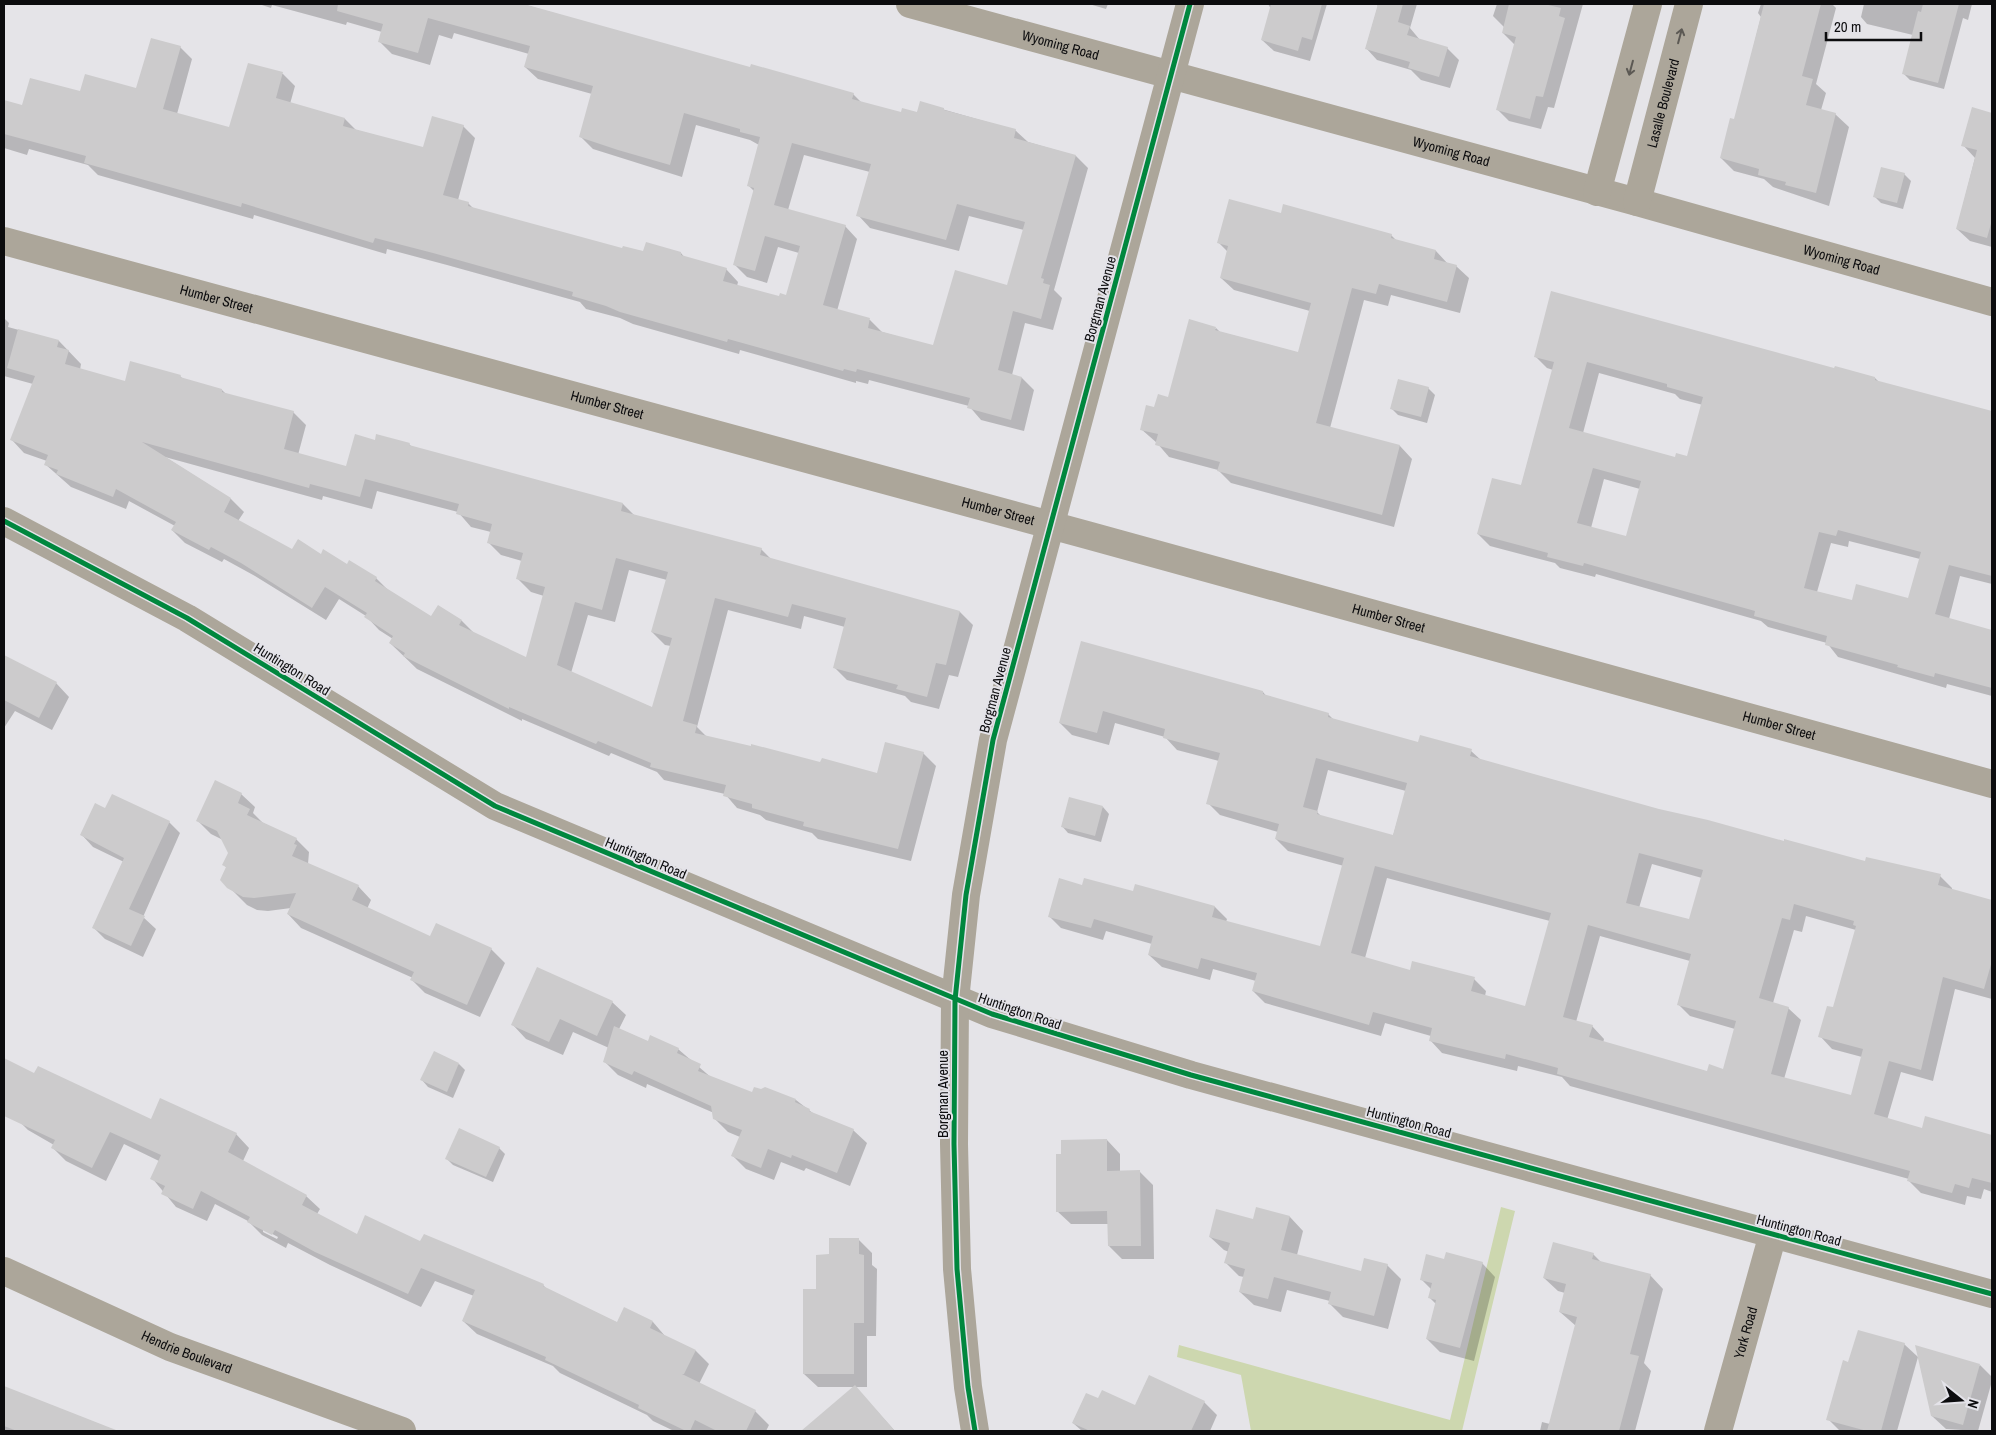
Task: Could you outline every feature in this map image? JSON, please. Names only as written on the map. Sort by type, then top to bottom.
[{"type":"street","name":"Wyoming Road","points":[[910,4],[1637,202],[1992,302]]},
{"type":"street","name":"Borgman Avenue","points":[[975,1431],[968,1387],[957,1269],[954,1144],[955,1000],[966,894],[992,749],[1190,4]]},
{"type":"street","points":[[1597,192],[1648,4]]},
{"type":"street","name":"Lasalle Boulevard","points":[[1637,202],[1689,4]]},
{"type":"street","name":"Humber Street","points":[[4,241],[1050,525],[1992,784]]},
{"type":"street","name":"Huntington Road","points":[[4,521],[187,618],[495,806],[955,1000],[992,1014],[1191,1075],[1992,1294]]},
{"type":"street","name":"York Road","points":[[1718,1431],[1774,1234]]},
{"type":"street","name":"Hendrie Boulevard","points":[[4,1271],[170,1347],[377,1426],[402,1431]]},
{"type":"green space","points":[[1501,1207],[1515,1211],[1462,1431],[1251,1431],[1241,1375],[1177,1357],[1179,1345],[1450,1420]]},
{"type":"building","points":[[338,4],[524,4],[750,67],[751,64],[854,93],[852,99],[901,112],[902,108],[917,112],[920,101],[944,108],[944,110],[1016,129],[1014,138],[1076,155],[1041,278],[1044,279],[1043,283],[1050,285],[1041,319],[1013,311],[998,370],[1022,377],[1011,420],[967,408],[970,398],[857,369],[856,372],[844,369],[843,371],[728,339],[727,342],[620,312],[572,296],[573,292],[433,253],[375,238],[373,243],[242,203],[241,207],[84,163],[86,156],[4,134],[4,100],[22,105],[30,78],[80,91],[85,74],[136,88],[151,38],[181,46],[163,109],[229,127],[248,63],[283,72],[276,98],[345,118],[343,126],[423,147],[432,116],[464,125],[443,195],[469,202],[468,206],[622,248],[623,246],[643,251],[646,242],[681,252],[681,255],[727,268],[723,281],[779,296],[780,293],[786,295],[800,246],[765,236],[755,271],[733,265],[754,188],[747,186],[760,137],[740,132],[740,129],[684,113],[670,165],[618,150],[579,137],[593,86],[524,67],[530,46],[428,18],[418,53],[378,42],[383,24],[337,11]],"holes":[[[792,143],[871,164],[856,216],[946,240],[957,204],[1025,222],[1007,285],[955,270],[933,345],[868,328],[870,318],[823,305],[846,225],[774,205]]]},
{"type":"building","points":[[1271,4],[1322,4],[1312,40],[1302,37],[1298,51],[1261,40]]},
{"type":"building","points":[[1378,4],[1403,4],[1398,22],[1410,26],[1407,35],[1448,47],[1439,77],[1408,68],[1410,62],[1365,49]]},
{"type":"building","points":[[1509,4],[1544,4],[1561,8],[1559,16],[1565,18],[1543,97],[1536,96],[1530,119],[1496,110],[1516,37],[1502,33]]},
{"type":"building","points":[[1764,4],[1821,4],[1802,76],[1813,79],[1806,105],[1836,113],[1816,193],[1785,185],[1786,182],[1758,175],[1759,169],[1720,158],[1730,118],[1734,119]]},
{"type":"building","points":[[1923,4],[1959,4],[1938,83],[1902,74],[1918,11],[1921,12]]},
{"type":"building","points":[[1972,107],[1992,113],[1992,220],[1987,238],[1956,229],[1977,150],[1961,146]]},
{"type":"building","points":[[1881,167],[1905,173],[1897,203],[1873,197]]},
{"type":"building","points":[[1229,199],[1281,213],[1283,204],[1392,234],[1391,238],[1436,250],[1434,259],[1457,265],[1447,302],[1379,284],[1376,294],[1352,288],[1316,423],[1400,445],[1382,515],[1217,471],[1220,462],[1155,445],[1158,434],[1140,430],[1146,405],[1154,407],[1158,394],[1168,397],[1189,319],[1216,327],[1215,330],[1298,352],[1311,303],[1220,278],[1228,246],[1217,243]]},
{"type":"building","points":[[1551,291],[1834,368],[1835,366],[1875,377],[1875,380],[1992,411],[1992,576],[1949,565],[1935,614],[1992,630],[1992,688],[1935,673],[1934,677],[1897,667],[1898,665],[1825,645],[1827,636],[1754,616],[1755,611],[1584,563],[1583,566],[1547,557],[1548,553],[1477,534],[1492,478],[1521,485],[1554,362],[1534,357]],"holes":[[[1587,362],[1667,384],[1667,387],[1703,397],[1687,456],[1676,453],[1675,457],[1569,428]],[[1593,468],[1641,481],[1626,536],[1577,523]],[[1838,530],[1921,552],[1908,598],[1856,584],[1852,600],[1804,588],[1819,532],[1836,536]]]},
{"type":"building","points":[[18,329],[59,340],[57,347],[69,350],[65,364],[125,381],[130,361],[181,375],[180,377],[222,389],[222,392],[294,411],[284,449],[346,466],[355,434],[375,440],[376,434],[410,443],[409,445],[623,503],[621,511],[762,548],[760,555],[960,611],[946,665],[936,663],[927,697],[896,689],[898,685],[833,668],[846,618],[792,604],[788,617],[715,598],[683,721],[697,725],[695,733],[751,746],[751,744],[820,762],[822,758],[877,773],[885,742],[924,752],[898,849],[803,826],[804,822],[752,808],[752,804],[723,796],[726,785],[650,767],[651,763],[598,741],[596,744],[509,707],[509,709],[403,656],[405,653],[389,643],[393,636],[364,617],[367,613],[325,587],[312,608],[241,563],[211,547],[209,550],[171,530],[176,522],[116,489],[113,497],[56,474],[58,470],[44,465],[48,455],[10,440],[35,376],[7,368]],"holes":[[[142,442],[309,488],[310,484],[360,497],[365,479],[459,504],[456,514],[492,524],[487,543],[523,553],[516,579],[545,587],[526,657],[459,625],[462,620],[438,605],[431,616],[375,581],[377,577],[349,560],[347,564],[323,549],[321,554],[298,539],[292,549],[224,512],[231,498]],[[616,558],[668,572],[651,632],[672,638],[652,707],[557,665],[575,602],[602,610]]]},
{"type":"building","points":[[1398,379],[1429,387],[1421,417],[1390,409]]},
{"type":"building","points":[[1081,641],[1263,691],[1263,694],[1329,713],[1328,717],[1418,742],[1420,735],[1472,749],[1470,756],[1659,809],[1784,841],[1784,839],[1865,861],[1866,857],[1941,874],[1938,885],[1992,900],[1992,961],[1984,989],[1943,977],[1921,1070],[1889,1061],[1874,1114],[1922,1128],[1925,1116],[1992,1135],[1992,1183],[1972,1178],[1969,1188],[1955,1184],[1952,1193],[1907,1181],[1910,1171],[1557,1074],[1558,1068],[1506,1054],[1505,1059],[1429,1041],[1432,1028],[1373,1012],[1369,1025],[1252,991],[1257,973],[1201,958],[1198,969],[1148,955],[1153,936],[1094,919],[1091,928],[1048,917],[1059,878],[1082,885],[1084,878],[1133,891],[1135,884],[1215,906],[1212,917],[1320,946],[1344,858],[1275,839],[1279,824],[1206,804],[1220,753],[1163,738],[1165,729],[1103,711],[1097,733],[1059,723]],"holes":[[[1316,758],[1407,783],[1393,835],[1317,814],[1318,811],[1303,807]],[[1639,853],[1703,870],[1689,919],[1626,903]],[[1375,866],[1551,913],[1525,1006],[1471,991],[1475,977],[1412,961],[1410,970],[1351,953]],[[1794,904],[1854,921],[1853,925],[1856,926],[1833,1007],[1827,1006],[1818,1037],[1863,1049],[1851,1095],[1771,1074],[1789,1007],[1759,998],[1782,918],[1790,920]],[[1588,925],[1691,954],[1677,1005],[1736,1021],[1723,1069],[1709,1064],[1707,1071],[1589,1037],[1593,1025],[1563,1017]]]},
{"type":"building","points":[[4,655],[57,682],[39,718],[4,700]]},
{"type":"building","points":[[215,780],[242,793],[238,803],[250,809],[247,815],[297,838],[294,844],[297,845],[292,856],[359,885],[352,900],[430,936],[436,923],[492,948],[467,1005],[410,980],[414,972],[287,914],[296,893],[254,898],[243,897],[227,888],[220,880],[226,867],[222,865],[228,853],[217,831],[196,821]]},
{"type":"building","points":[[112,794],[170,821],[129,909],[145,916],[131,946],[92,928],[124,858],[80,835],[95,803],[105,808]]},
{"type":"building","points":[[1069,797],[1103,806],[1095,836],[1061,827]]},
{"type":"building","points":[[537,967],[613,1001],[597,1036],[560,1019],[549,1042],[511,1025]]},
{"type":"building","points":[[614,1026],[648,1041],[650,1035],[679,1048],[677,1053],[701,1064],[698,1071],[752,1092],[754,1087],[761,1089],[765,1087],[796,1099],[795,1102],[810,1109],[809,1111],[854,1129],[837,1173],[792,1155],[791,1158],[768,1149],[761,1168],[731,1156],[742,1130],[713,1119],[711,1106],[634,1071],[632,1075],[603,1062]]},
{"type":"building","points":[[434,1051],[459,1063],[447,1092],[420,1080]]},
{"type":"building","points":[[4,1058],[34,1073],[38,1066],[151,1119],[160,1098],[237,1133],[228,1152],[307,1195],[302,1205],[357,1234],[365,1215],[420,1241],[424,1234],[544,1284],[543,1286],[617,1322],[624,1307],[653,1321],[650,1328],[696,1350],[684,1374],[682,1374],[756,1410],[746,1431],[717,1431],[695,1420],[690,1431],[686,1431],[638,1408],[639,1405],[545,1360],[546,1357],[462,1321],[475,1290],[421,1268],[408,1294],[315,1252],[275,1230],[272,1235],[247,1222],[250,1217],[201,1191],[193,1209],[161,1194],[165,1186],[150,1179],[161,1155],[110,1132],[92,1168],[51,1148],[55,1140],[4,1116]]},
{"type":"building","points":[[459,1128],[500,1147],[486,1177],[445,1159]]},
{"type":"building","points":[[1107,1139],[1107,1171],[1140,1170],[1141,1246],[1108,1246],[1107,1211],[1056,1212],[1056,1154],[1061,1154],[1061,1140]]},
{"type":"building","points":[[1256,1207],[1290,1216],[1281,1250],[1361,1271],[1364,1258],[1388,1264],[1374,1316],[1328,1304],[1331,1292],[1274,1277],[1268,1299],[1239,1292],[1245,1269],[1224,1263],[1230,1243],[1209,1237],[1216,1209],[1253,1219]]},
{"type":"building","points":[[829,1238],[859,1238],[859,1254],[864,1255],[864,1323],[854,1323],[854,1374],[803,1374],[803,1289],[816,1289],[816,1255],[829,1254]]},
{"type":"building","points":[[1553,1242],[1594,1253],[1592,1259],[1651,1274],[1630,1354],[1639,1356],[1619,1431],[1547,1431],[1577,1317],[1559,1312],[1566,1284],[1543,1278]]},
{"type":"building","points":[[1446,1252],[1483,1262],[1460,1348],[1426,1339],[1436,1300],[1428,1298],[1432,1283],[1420,1280],[1426,1254],[1444,1259]]},
{"type":"building","points":[[1858,1330],[1905,1343],[1881,1431],[1867,1431],[1826,1420],[1843,1360],[1848,1362]]},
{"type":"building","points":[[1915,1345],[1980,1364],[1963,1425],[1931,1416]]},
{"type":"building","points":[[1149,1375],[1205,1401],[1191,1431],[1090,1431],[1072,1423],[1086,1393],[1098,1398],[1102,1390],[1135,1405]]},
{"type":"building","points":[[855,1385],[895,1431],[801,1431]]},
{"type":"building","points":[[4,1386],[116,1430],[17,1431],[4,1426]]},
{"type":"cycle path","points":[[975,1431],[968,1387],[957,1269],[954,1144],[955,1000],[966,895],[993,740],[1190,4]]},
{"type":"cycle path","points":[[4,521],[187,618],[495,806],[992,1014],[1191,1075],[1992,1294]]}]
